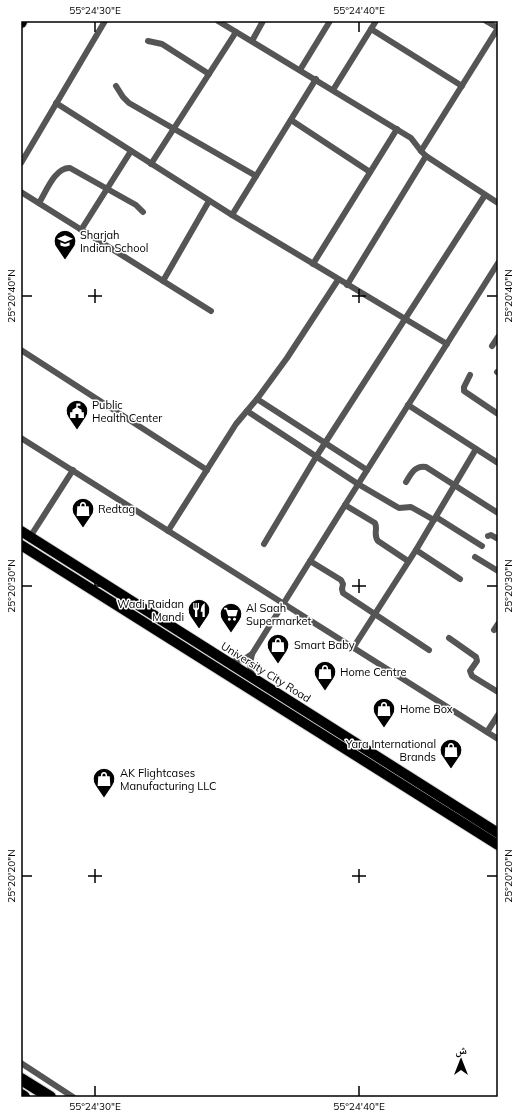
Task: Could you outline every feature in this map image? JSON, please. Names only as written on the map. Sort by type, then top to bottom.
[{"type":"highway","points":[[21,1079],[50,1097]]},
{"type":"main road","name":"University City Road","points":[[21,531],[498,833]]},
{"type":"main road","name":"University City Road","points":[[21,545],[498,845]]},
{"type":"street","points":[[21,163],[105,21]]},
{"type":"street","points":[[218,21],[397,129],[413,140],[426,156],[498,203]]},
{"type":"street","points":[[252,41],[263,21]]},
{"type":"street","points":[[300,70],[330,21]]},
{"type":"street","points":[[333,90],[376,21]]},
{"type":"street","points":[[421,151],[498,28],[486,21]]},
{"type":"street","points":[[371,29],[462,86]]},
{"type":"street","points":[[151,164],[236,32]]},
{"type":"street","points":[[148,41],[162,44],[209,74]]},
{"type":"street","points":[[232,215],[316,79]]},
{"type":"street","points":[[116,86],[120,94],[129,102],[256,176]]},
{"type":"street","points":[[56,104],[232,215],[338,280],[447,344]]},
{"type":"street","points":[[291,120],[370,172]]},
{"type":"street","points":[[313,264],[397,129]]},
{"type":"street","points":[[81,230],[131,151]]},
{"type":"street","points":[[347,285],[426,156]]},
{"type":"street","points":[[39,204],[57,173],[67,167],[74,169],[108,188],[136,205],[143,212]]},
{"type":"street","points":[[21,192],[211,311]]},
{"type":"street","points":[[264,544],[316,457],[485,195]]},
{"type":"street","points":[[163,281],[209,200]]},
{"type":"street","points":[[252,678],[250,664],[252,654],[498,263]]},
{"type":"street","points":[[168,531],[236,424],[257,399],[287,358],[338,280]]},
{"type":"street","points":[[492,346],[498,337]]},
{"type":"street","points":[[21,350],[207,470]]},
{"type":"street","points":[[470,375],[464,387],[464,391],[498,414]]},
{"type":"street","points":[[257,399],[367,470]]},
{"type":"street","points":[[408,405],[498,463]]},
{"type":"street","points":[[247,411],[358,484],[399,508],[412,507],[435,518],[482,546]]},
{"type":"street","points":[[21,438],[498,739]]},
{"type":"street","points":[[353,648],[374,613],[416,550],[476,449]]},
{"type":"street","points":[[406,482],[414,470],[420,466],[429,468],[498,513]]},
{"type":"street","points":[[30,537],[73,470]]},
{"type":"street","points":[[345,505],[374,524],[376,528],[375,536],[378,541],[408,561]]},
{"type":"street","points":[[488,536],[491,535],[497,537]]},
{"type":"street","points":[[416,550],[460,579]]},
{"type":"street","points":[[475,557],[498,571]]},
{"type":"street","points":[[310,561],[341,580],[343,584],[342,589],[344,592],[429,650]]},
{"type":"street","points":[[494,630],[498,624]]},
{"type":"street","points":[[449,638],[476,657],[477,661],[470,671],[472,676],[498,692]]},
{"type":"street","points":[[227,662],[243,660],[252,654]]},
{"type":"street","points":[[487,732],[498,715]]},
{"type":"street","points":[[21,1063],[73,1097]]},
{"type":"place","name":"Sharjah Indian School","points":[[65,260]]},
{"type":"place","name":"Public Health Center","points":[[77,430]]},
{"type":"place","name":"Redtag","points":[[83,528]]},
{"type":"place","name":"Wadi Raidan Mandi","points":[[199,630]]},
{"type":"place","name":"Al Saah Supermarket","points":[[231,634]]},
{"type":"place","name":"Smart Baby","points":[[278,664]]},
{"type":"place","name":"Home Centre","points":[[325,692]]},
{"type":"place","name":"Home Box","points":[[384,728]]},
{"type":"place","name":"Yara International Brands","points":[[451,770]]},
{"type":"place","name":"AK Flightcases Manufacturing LLC","points":[[104,798]]}]
